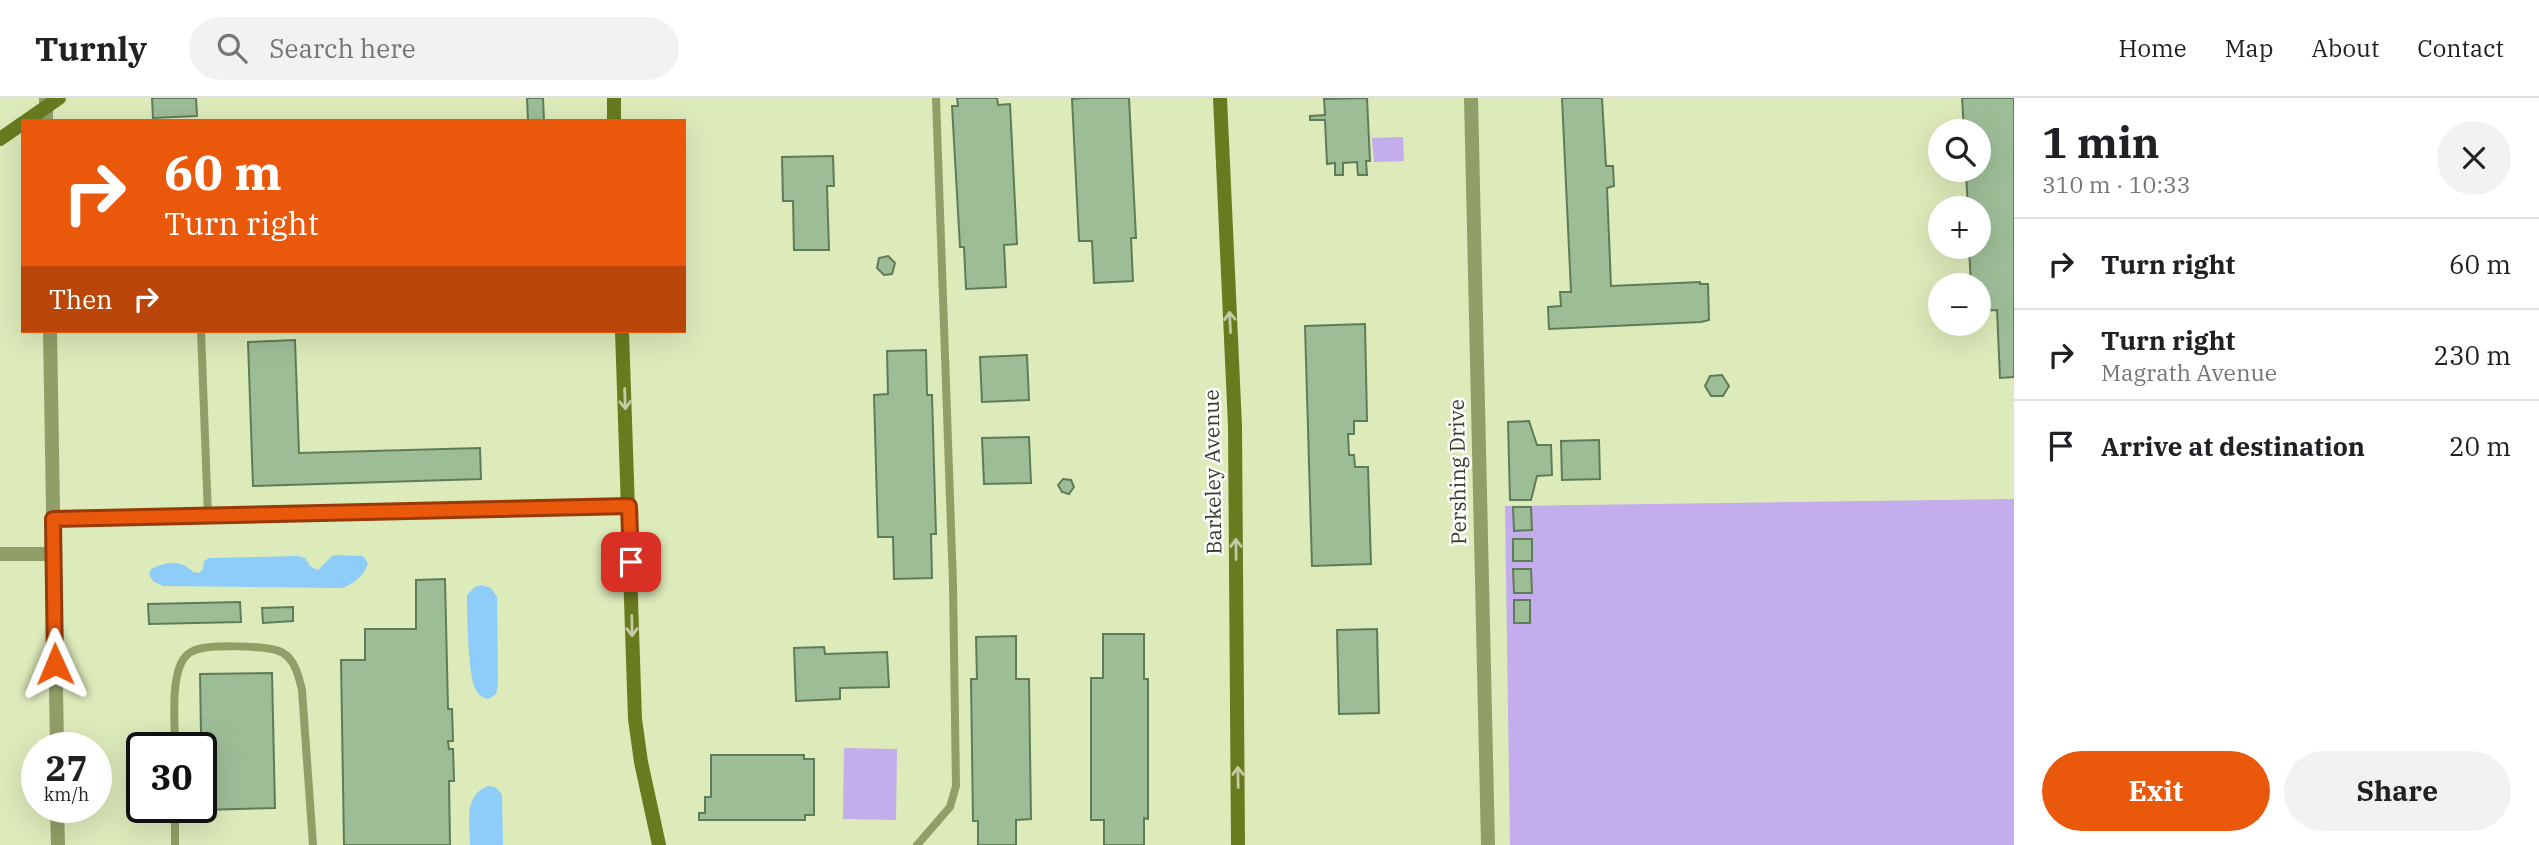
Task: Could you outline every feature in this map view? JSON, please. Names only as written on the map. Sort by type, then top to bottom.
[{"type":"main road","points":[[29,119],[59,98]]},
{"type":"main road","points":[[614,98],[614,119]]},
{"type":"main road","name":"Barkeley Avenue","points":[[1220,98],[1235,426],[1238,845]]},
{"type":"main road","points":[[0,139],[21,124]]},
{"type":"main road","points":[[622,333],[635,719],[641,762],[659,845]]},
{"type":"street","name":"Pershing Drive","points":[[1471,98],[1488,845]]},
{"type":"street","points":[[50,333],[57,732]]},
{"type":"street","points":[[0,554],[53,554]]},
{"type":"street","points":[[58,823],[58,845]]},
{"type":"lane","points":[[917,845],[950,807],[956,786],[952,570],[936,98]]},
{"type":"lane","points":[[201,333],[208,516]]},
{"type":"lane","points":[[53,519],[629,506]]},
{"type":"lane","points":[[175,732],[178,669],[193,650],[213,647],[275,648],[286,654],[298,675],[302,690],[313,845]]},
{"type":"lane","points":[[175,823],[175,845]]},
{"type":"shaded area","points":[[1403,137],[1404,161],[1374,162],[1372,138]]},
{"type":"shaded area","points":[[2014,499],[2014,845],[1510,845],[1505,506]]},
{"type":"shaded area","points":[[844,748],[897,749],[896,820],[843,819]]},
{"type":"water","points":[[336,555],[363,556],[368,563],[358,579],[342,588],[163,586],[153,581],[149,574],[155,567],[175,563],[199,573],[203,569],[204,561],[209,558],[298,556],[305,558],[310,566],[318,570]]},
{"type":"water","points":[[482,585],[491,588],[497,597],[498,684],[496,694],[489,699],[480,695],[473,683],[468,645],[467,595],[475,587]]},
{"type":"water","points":[[488,786],[495,787],[502,794],[503,845],[470,845],[471,803],[480,791]]},
{"type":"building","points":[[152,98],[196,98],[197,116],[153,118]]},
{"type":"building","points":[[527,98],[543,98],[544,119],[528,119]]},
{"type":"building","points":[[957,98],[997,98],[998,105],[1010,104],[1017,244],[1004,245],[1006,287],[966,289],[964,247],[960,247],[952,106],[958,106]]},
{"type":"building","points":[[1129,98],[1136,238],[1131,238],[1133,281],[1094,283],[1092,241],[1079,241],[1072,99]]},
{"type":"building","points":[[1367,98],[1370,161],[1366,161],[1367,175],[1358,175],[1357,162],[1343,163],[1343,175],[1335,175],[1335,163],[1327,164],[1325,120],[1310,120],[1310,116],[1325,115],[1324,99]]},
{"type":"building","points":[[1562,98],[1602,98],[1606,166],[1613,166],[1614,186],[1607,188],[1611,286],[1700,282],[1708,284],[1709,320],[1549,329],[1548,307],[1561,306],[1560,292],[1571,292]]},
{"type":"building","points":[[1962,98],[2014,98],[2014,377],[2000,378],[1997,310],[1991,310],[1991,273],[1970,273],[1970,259],[1991,259],[1991,196],[1967,196],[1966,182],[1991,182],[1991,119],[1963,119]]},
{"type":"building","points":[[833,156],[834,186],[827,186],[829,250],[794,250],[793,201],[783,201],[782,157]]},
{"type":"building","points":[[888,256],[895,263],[892,274],[884,275],[877,268],[879,258]]},
{"type":"building","points":[[1365,324],[1367,421],[1354,421],[1354,434],[1348,434],[1349,455],[1354,455],[1355,467],[1368,467],[1371,564],[1312,566],[1305,326]]},
{"type":"building","points":[[295,340],[299,453],[480,448],[481,479],[253,486],[248,342]]},
{"type":"building","points":[[926,350],[927,395],[932,395],[936,534],[931,534],[932,578],[894,579],[893,537],[878,537],[874,395],[888,394],[887,351]]},
{"type":"building","points":[[1027,355],[1029,400],[982,402],[980,357]]},
{"type":"building","points":[[1722,375],[1729,386],[1723,396],[1711,396],[1705,386],[1710,376]]},
{"type":"building","points":[[1529,421],[1537,445],[1551,445],[1552,475],[1537,476],[1531,500],[1510,500],[1508,422]]},
{"type":"building","points":[[1029,437],[1031,483],[984,484],[982,438]]},
{"type":"building","points":[[1599,440],[1600,479],[1562,480],[1561,441]]},
{"type":"building","points":[[1063,479],[1071,480],[1074,487],[1069,494],[1062,492],[1058,485]]},
{"type":"building","points":[[1513,507],[1531,507],[1532,530],[1514,531]]},
{"type":"building","points":[[1513,539],[1532,539],[1532,561],[1513,561]]},
{"type":"building","points":[[1513,569],[1531,569],[1532,593],[1514,593]]},
{"type":"building","points":[[445,579],[448,709],[452,709],[453,741],[448,741],[449,749],[453,749],[454,781],[449,781],[450,845],[344,845],[341,660],[365,660],[365,629],[416,629],[416,580]]},
{"type":"building","points":[[1514,600],[1530,600],[1530,623],[1514,623]]},
{"type":"building","points":[[240,602],[241,622],[149,624],[148,604]]},
{"type":"building","points":[[293,607],[293,621],[263,623],[262,608]]},
{"type":"building","points":[[1377,629],[1379,713],[1339,714],[1337,630]]},
{"type":"building","points":[[1103,634],[1144,634],[1144,679],[1148,679],[1148,819],[1144,818],[1144,845],[1104,845],[1104,820],[1091,820],[1091,678],[1103,678]]},
{"type":"building","points":[[1016,636],[1016,679],[1029,679],[1031,819],[1016,820],[1016,845],[978,845],[978,821],[973,821],[971,679],[977,679],[976,637]]},
{"type":"building","points":[[824,647],[825,654],[887,652],[889,687],[840,688],[840,699],[796,701],[794,648]]},
{"type":"building","points":[[272,673],[275,808],[217,810],[217,732],[201,732],[200,674]]},
{"type":"building","points":[[711,755],[804,755],[804,759],[814,759],[814,815],[805,815],[805,820],[699,820],[699,813],[705,813],[705,797],[711,797]]},
{"type":"route","points":[[55,664],[53,519],[629,506],[631,562]]}]
